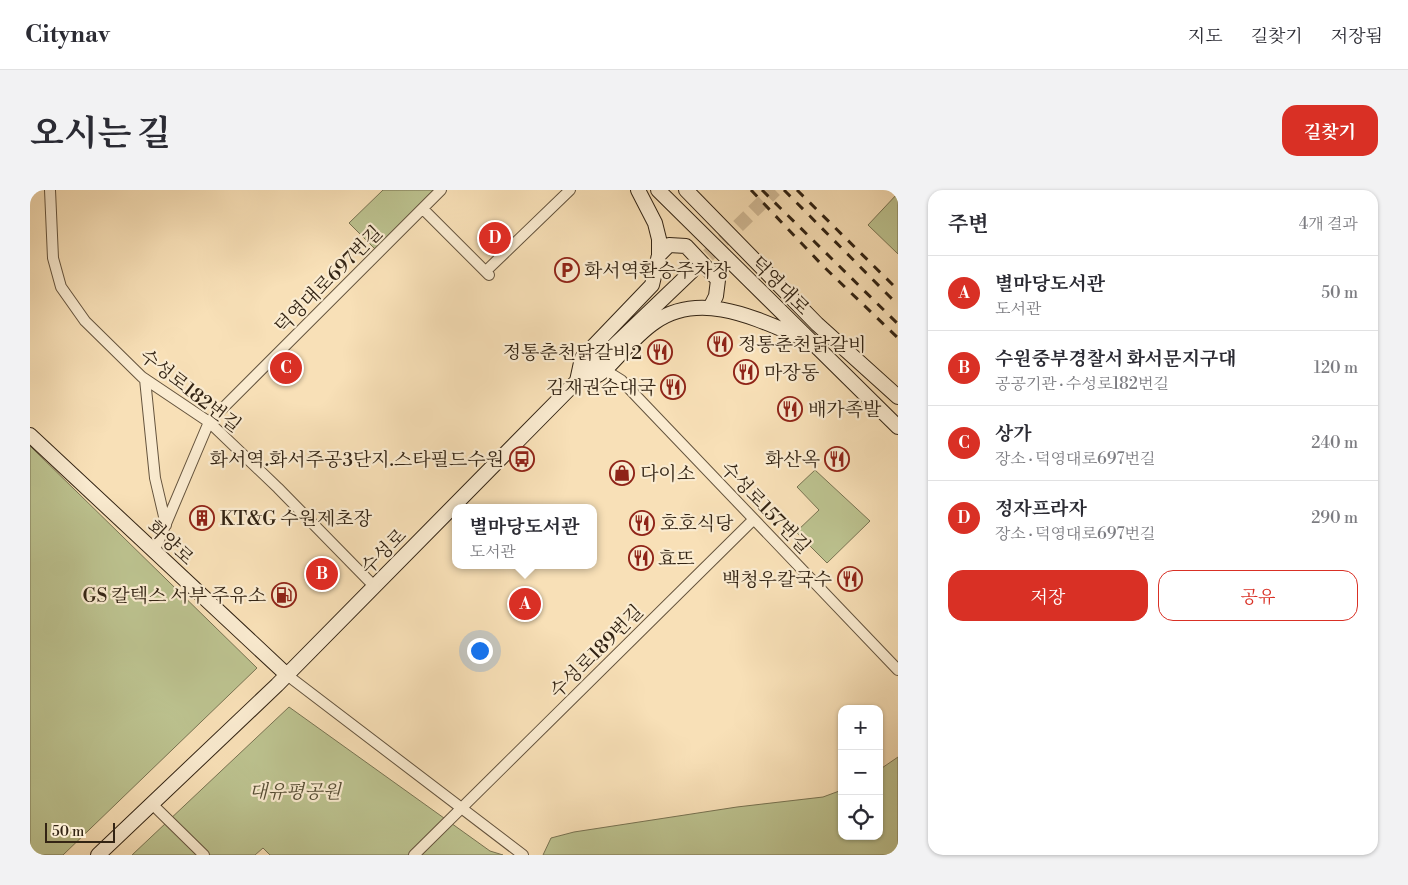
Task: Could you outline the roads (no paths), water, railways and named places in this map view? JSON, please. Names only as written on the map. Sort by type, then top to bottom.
[{"type":"main road","points":[[638,190],[656,223],[659,238],[659,255],[652,285],[582,358],[578,381],[598,375],[605,370],[654,322],[671,312],[711,306],[744,316],[812,342]]},
{"type":"main road","name":"덕영대로","points":[[658,190],[898,427]]},
{"type":"main road","name":"덕영대로","points":[[686,190],[817,324],[898,397]]},
{"type":"main road","points":[[659,255],[669,245],[686,246],[718,280],[716,296],[711,306]]},
{"type":"main road","name":"수성로","points":[[456,504],[578,381],[692,271]]},
{"type":"main road","name":"화양로","points":[[30,435],[287,675]]},
{"type":"main road","name":"수성로","points":[[98,855],[287,675],[452,508]]},
{"type":"street","name":"수성로182번길","points":[[50,190],[53,258],[61,287],[85,320],[146,379],[209,422],[278,488],[374,586]]},
{"type":"street","name":"덕영대로697번길","points":[[154,552],[209,422],[442,190]]},
{"type":"street","points":[[423,209],[488,274],[570,190]]},
{"type":"street","name":"수성로157번길","points":[[605,370],[621,380],[898,670]]},
{"type":"street","points":[[146,379],[152,429],[154,470],[166,525]]},
{"type":"street","name":"수성로189번길","points":[[414,855],[753,520]]},
{"type":"street","points":[[287,675],[523,855]]},
{"type":"street","points":[[152,804],[204,855]]},
{"type":"tunnel","points":[[693,270],[775,190]]},
{"type":"railway","points":[[751,190],[823,266],[898,338]]},
{"type":"railway","points":[[762,190],[898,324]]},
{"type":"railway","points":[[784,190],[898,305]]},
{"type":"railway","points":[[797,190],[898,290]]},
{"type":"place","name":"정자프라자","points":[[495,238]]},
{"type":"place","name":"화서역환승주차장","points":[[567,270]]},
{"type":"place","name":"정통춘천닭갈비","points":[[720,344]]},
{"type":"place","name":"정통춘천닭갈비2","points":[[660,352]]},
{"type":"place","name":"상가","points":[[286,368]]},
{"type":"place","name":"마장동","points":[[746,372]]},
{"type":"place","name":"김재권순대국","points":[[673,387]]},
{"type":"place","name":"배가족발","points":[[790,409]]},
{"type":"place","name":"화서역.화서주공3단지.스타필드수원","points":[[522,459]]},
{"type":"place","name":"화산옥","points":[[837,459]]},
{"type":"place","name":"다이소","points":[[622,473]]},
{"type":"place","name":"KT&G 수원제초장","points":[[202,518]]},
{"type":"place","name":"호호식당","points":[[642,523]]},
{"type":"place","name":"효뜨","points":[[641,558]]},
{"type":"place","name":"수원중부경찰서 화서문지구대","points":[[322,574]]},
{"type":"place","name":"백청우칼국수","points":[[850,579]]},
{"type":"place","name":"GS 칼텍스 서부 주유소","points":[[284,595]]},
{"type":"place","name":"별마당도서관","points":[[525,604]]},
{"type":"park label","name":"대유평공원","points":[[295,791]]}]
